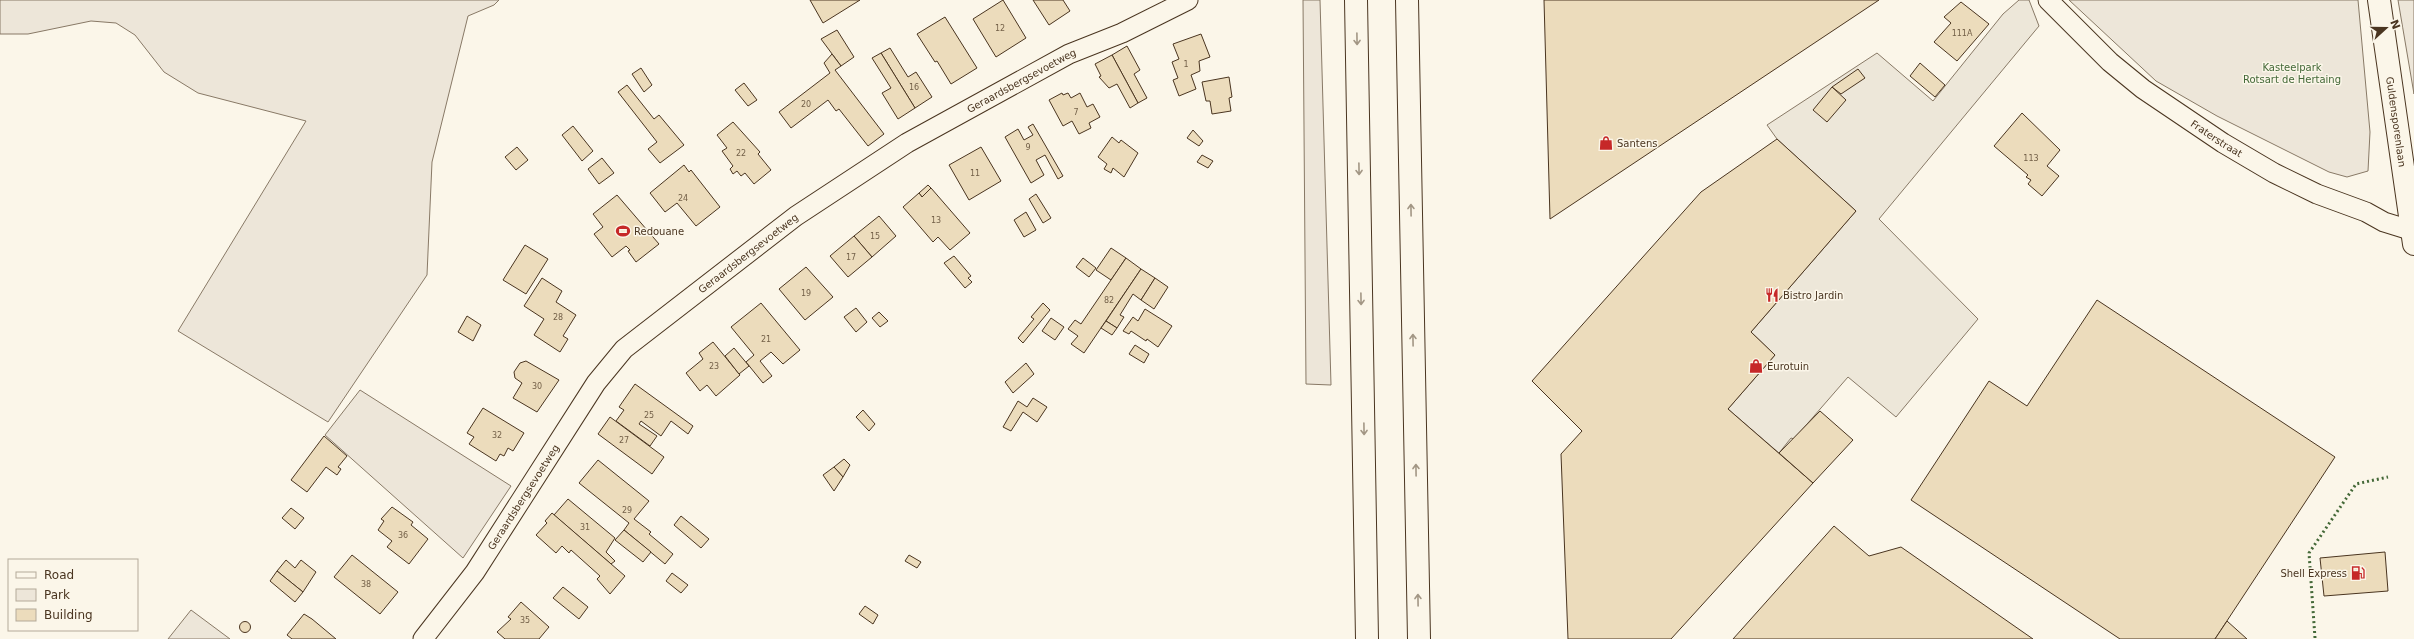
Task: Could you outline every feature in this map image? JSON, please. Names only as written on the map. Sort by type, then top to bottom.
[{"type":"main road","points":[[1356,0],[1367,639]]},
{"type":"main road","points":[[1407,0],[1419,639]]},
{"type":"main road","name":"Guldensporenlaan","points":[[2379,0],[2414,237]]},
{"type":"street","name":"Geraardsbergsevoetweg","points":[[423,639],[475,572],[596,383],[624,349],[796,216],[907,142],[1069,54],[1122,33],[1188,0]]},
{"type":"street","name":"Fraterstraat","points":[[2048,0],[2110,62],[2143,89],[2223,143],[2274,173],[2317,194],[2366,212],[2414,237]]},
{"type":"green space","points":[[0,0],[499,0],[494,5],[468,16],[432,162],[427,275],[328,422],[178,331],[306,121],[198,93],[164,72],[135,35],[116,23],[91,21],[28,34],[0,34]]},
{"type":"green space","points":[[1303,0],[1320,0],[1331,385],[1306,384]]},
{"type":"green space","name":"Kasteelpark Rotsart de Hertaing","points":[[2069,0],[2358,0],[2370,132],[2368,171],[2347,177],[2329,172],[2217,116],[2156,81]]},
{"type":"green space","points":[[2398,0],[2414,0],[2414,94]]},
{"type":"green space","points":[[360,390],[511,486],[463,558],[325,435]]},
{"type":"green space","points":[[191,610],[230,639],[168,639]]},
{"type":"shaded area","points":[[2019,0],[2029,0],[2039,26],[1879,219],[1978,319],[1896,417],[1848,377],[1794,439],[1791,438],[1779,453],[1728,409],[1775,355],[1751,332],[1856,211],[1777,139],[1767,125],[1877,53],[1933,101],[2003,14]]},
{"type":"building","points":[[810,0],[860,0],[823,23]]},
{"type":"building","points":[[1003,0],[1026,38],[996,57],[973,19]]},
{"type":"building","points":[[1033,0],[1063,0],[1070,11],[1049,25]]},
{"type":"building","name":"Santens","points":[[1544,0],[1879,0],[1550,219]]},
{"type":"building","points":[[1961,2],[1989,24],[1957,61],[1934,42],[1951,23],[1944,17]]},
{"type":"building","points":[[945,17],[977,68],[951,84],[937,61],[935,62],[917,34]]},
{"type":"building","points":[[837,30],[854,57],[841,66],[821,39]]},
{"type":"building","points":[[1201,34],[1210,57],[1199,61],[1200,71],[1191,75],[1196,89],[1179,96],[1173,80],[1178,78],[1172,62],[1179,59],[1173,44]]},
{"type":"building","points":[[1127,46],[1140,70],[1134,74],[1147,98],[1138,103],[1112,55]]},
{"type":"building","points":[[890,48],[908,77],[916,72],[932,97],[915,108],[881,53]]},
{"type":"building","points":[[881,53],[915,108],[898,119],[882,93],[891,88],[872,58]]},
{"type":"building","points":[[832,54],[841,66],[835,70],[884,134],[868,146],[839,109],[836,111],[828,100],[791,128],[779,112],[830,73],[824,63]]},
{"type":"building","points":[[1112,55],[1138,103],[1130,108],[1117,84],[1109,88],[1099,77],[1101,76],[1095,64]]},
{"type":"building","points":[[1920,63],[1945,85],[1935,97],[1910,76]]},
{"type":"building","points":[[641,68],[652,85],[644,92],[632,74]]},
{"type":"building","points":[[1858,69],[1865,78],[1841,94],[1832,87]]},
{"type":"building","points":[[1229,77],[1232,97],[1229,98],[1231,111],[1212,114],[1210,101],[1206,101],[1202,82]]},
{"type":"building","points":[[744,83],[757,100],[748,106],[735,90]]},
{"type":"building","points":[[627,85],[654,119],[659,115],[684,145],[660,163],[648,149],[657,142],[618,92]]},
{"type":"building","points":[[1832,87],[1846,100],[1827,122],[1813,110]]},
{"type":"building","points":[[1062,93],[1063,95],[1068,93],[1071,98],[1080,93],[1087,107],[1093,104],[1100,117],[1089,123],[1091,128],[1079,134],[1072,121],[1063,126],[1049,100]]},
{"type":"building","points":[[2022,113],[2060,150],[2047,166],[2059,176],[2042,196],[2028,184],[2031,180],[2026,177],[2028,175],[1994,146]]},
{"type":"building","points":[[733,122],[760,152],[758,154],[771,170],[754,184],[745,173],[741,176],[737,171],[733,174],[730,169],[733,166],[722,151],[727,148],[717,135]]},
{"type":"building","points":[[1033,124],[1063,176],[1058,179],[1045,155],[1036,160],[1044,175],[1031,183],[1005,137],[1018,129],[1024,140],[1033,135],[1028,127]]},
{"type":"building","points":[[573,126],[593,151],[582,161],[562,135]]},
{"type":"building","points":[[1193,130],[1203,141],[1199,146],[1187,138]]},
{"type":"building","points":[[1112,137],[1119,143],[1121,140],[1138,153],[1124,177],[1113,168],[1111,173],[1104,169],[1107,164],[1098,157]]},
{"type":"building","points":[[1777,139],[1856,211],[1751,332],[1775,355],[1728,409],[1813,483],[1671,639],[1568,639],[1561,454],[1582,431],[1532,381],[1701,192]]},
{"type":"building","points":[[517,147],[528,160],[516,170],[505,157]]},
{"type":"building","points":[[981,147],[1001,181],[969,200],[949,165]]},
{"type":"building","points":[[1202,155],[1213,161],[1208,168],[1197,162]]},
{"type":"building","points":[[602,158],[614,173],[599,184],[588,169]]},
{"type":"building","points":[[684,165],[689,172],[691,170],[720,207],[696,226],[677,203],[665,212],[650,193]]},
{"type":"building","points":[[928,185],[931,188],[922,197],[919,193]]},
{"type":"building","points":[[931,188],[970,233],[950,250],[938,237],[933,242],[903,207],[919,193],[922,197]]},
{"type":"building","points":[[1036,194],[1051,218],[1043,223],[1029,199]]},
{"type":"building","name":"Redouane","points":[[617,195],[659,244],[636,262],[628,251],[630,250],[626,246],[612,257],[594,234],[603,227],[593,214]]},
{"type":"building","points":[[1026,212],[1036,230],[1024,237],[1014,220]]},
{"type":"building","points":[[879,216],[896,236],[872,257],[854,236]]},
{"type":"building","points":[[854,236],[872,257],[848,277],[830,256]]},
{"type":"building","points":[[525,245],[548,259],[526,294],[503,280]]},
{"type":"building","points":[[1111,248],[1126,258],[1111,280],[1096,270]]},
{"type":"building","points":[[954,256],[971,276],[968,278],[972,282],[965,288],[944,263]]},
{"type":"building","points":[[1083,258],[1096,268],[1089,277],[1076,267]]},
{"type":"building","points":[[1126,258],[1141,269],[1084,353],[1071,344],[1078,336],[1068,329],[1075,320],[1081,324]]},
{"type":"building","points":[[806,267],[833,297],[805,320],[779,289]]},
{"type":"building","points":[[1141,269],[1155,278],[1141,300],[1133,294],[1120,315],[1124,317],[1117,328],[1106,321]]},
{"type":"building","points":[[542,278],[562,291],[556,302],[576,315],[563,336],[568,339],[560,352],[534,335],[544,319],[524,306]]},
{"type":"building","points":[[1155,278],[1168,287],[1154,309],[1141,300]]},
{"type":"building","points":[[2097,300],[2335,457],[2215,639],[2120,639],[1911,500],[1989,381],[2027,406]]},
{"type":"building","points":[[761,303],[800,350],[783,364],[771,352],[760,361],[772,376],[763,383],[746,362],[754,355],[731,327]]},
{"type":"building","points":[[1043,303],[1050,310],[1023,343],[1018,338],[1034,319],[1031,317]]},
{"type":"building","points":[[856,308],[867,322],[856,332],[844,317]]},
{"type":"building","points":[[1145,309],[1172,326],[1158,347],[1147,339],[1146,341],[1131,331],[1129,334],[1123,331],[1133,317],[1138,321]]},
{"type":"building","points":[[879,312],[888,321],[880,327],[872,318]]},
{"type":"building","points":[[467,316],[481,325],[473,341],[458,332]]},
{"type":"building","points":[[1051,318],[1064,327],[1055,340],[1042,331]]},
{"type":"building","points":[[1106,321],[1117,328],[1112,335],[1101,328]]},
{"type":"building","points":[[713,342],[740,375],[716,396],[707,385],[700,391],[686,373],[703,359],[699,353]]},
{"type":"building","points":[[1135,345],[1149,354],[1144,363],[1129,354]]},
{"type":"building","points":[[734,348],[749,366],[739,374],[725,356]]},
{"type":"building","points":[[526,361],[559,380],[537,412],[513,398],[522,383],[515,378],[514,372],[520,363]]},
{"type":"building","points":[[1026,363],[1034,374],[1013,393],[1005,382]]},
{"type":"building","points":[[635,384],[693,426],[688,434],[671,421],[661,436],[641,421],[639,424],[657,436],[650,446],[616,421],[624,410],[619,407]]},
{"type":"building","points":[[1033,398],[1047,407],[1037,422],[1023,412],[1011,431],[1003,427],[1018,401],[1027,407]]},
{"type":"building","points":[[483,408],[524,433],[513,451],[508,448],[504,456],[500,454],[496,461],[469,444],[474,437],[467,433]]},
{"type":"building","points":[[863,410],[875,424],[869,431],[856,417]]},
{"type":"building","points":[[1820,411],[1853,440],[1813,483],[1779,453]]},
{"type":"building","points":[[610,417],[664,457],[652,474],[598,434]]},
{"type":"building","points":[[324,436],[347,456],[338,467],[341,469],[337,475],[326,467],[307,492],[291,480]]},
{"type":"building","points":[[844,459],[850,465],[843,477],[834,467]]},
{"type":"building","points":[[598,460],[649,501],[634,519],[651,532],[649,534],[673,554],[665,564],[624,530],[629,523],[579,483]]},
{"type":"building","points":[[834,467],[843,477],[834,491],[823,475]]},
{"type":"building","points":[[568,499],[615,538],[606,552],[615,561],[611,564],[554,515]]},
{"type":"building","points":[[392,507],[413,522],[411,525],[428,539],[409,564],[387,547],[392,541],[378,530],[384,521],[381,519]]},
{"type":"building","points":[[291,508],[304,518],[295,529],[282,518]]},
{"type":"building","points":[[552,513],[625,576],[610,594],[597,579],[600,576],[571,550],[569,553],[562,546],[556,553],[536,535],[547,523],[545,521]]},
{"type":"building","points":[[681,516],[709,539],[701,548],[674,525]]},
{"type":"building","points":[[1834,526],[1869,556],[1901,547],[2033,639],[1733,639]]},
{"type":"building","points":[[624,530],[651,552],[643,562],[615,540]]},
{"type":"building","points":[[2385,552],[2388,591],[2324,596],[2320,558]]},
{"type":"building","points":[[352,555],[398,592],[380,614],[334,577]]},
{"type":"building","points":[[909,555],[921,562],[917,568],[905,561]]},
{"type":"building","points":[[286,560],[295,568],[301,560],[316,572],[303,592],[277,571]]},
{"type":"building","points":[[277,571],[303,592],[295,602],[270,581]]},
{"type":"building","points":[[672,573],[688,585],[681,593],[666,581]]},
{"type":"building","points":[[563,587],[588,607],[579,619],[553,598]]},
{"type":"building","points":[[521,602],[549,627],[539,639],[505,639],[497,632],[511,619],[508,617]]},
{"type":"building","points":[[865,606],[878,615],[873,624],[859,614]]},
{"type":"building","points":[[304,614],[336,639],[292,639],[287,635]]},
{"type":"building","points":[[245,621],[249,623],[251,627],[249,631],[245,633],[241,631],[239,627],[241,623]]},
{"type":"building","points":[[2227,621],[2247,639],[2215,639]]},
{"type":"hedge","points":[[2315,638],[2309,553],[2356,484],[2388,477]]},
{"type":"place","name":"Santens","points":[[1606,143]]},
{"type":"place","name":"Redouane","points":[[623,231]]},
{"type":"place","name":"Bistro Jardin","points":[[1772,295]]},
{"type":"place","name":"Eurotuin","points":[[1756,366]]},
{"type":"place","name":"Shell Express","points":[[2358,573]]}]
